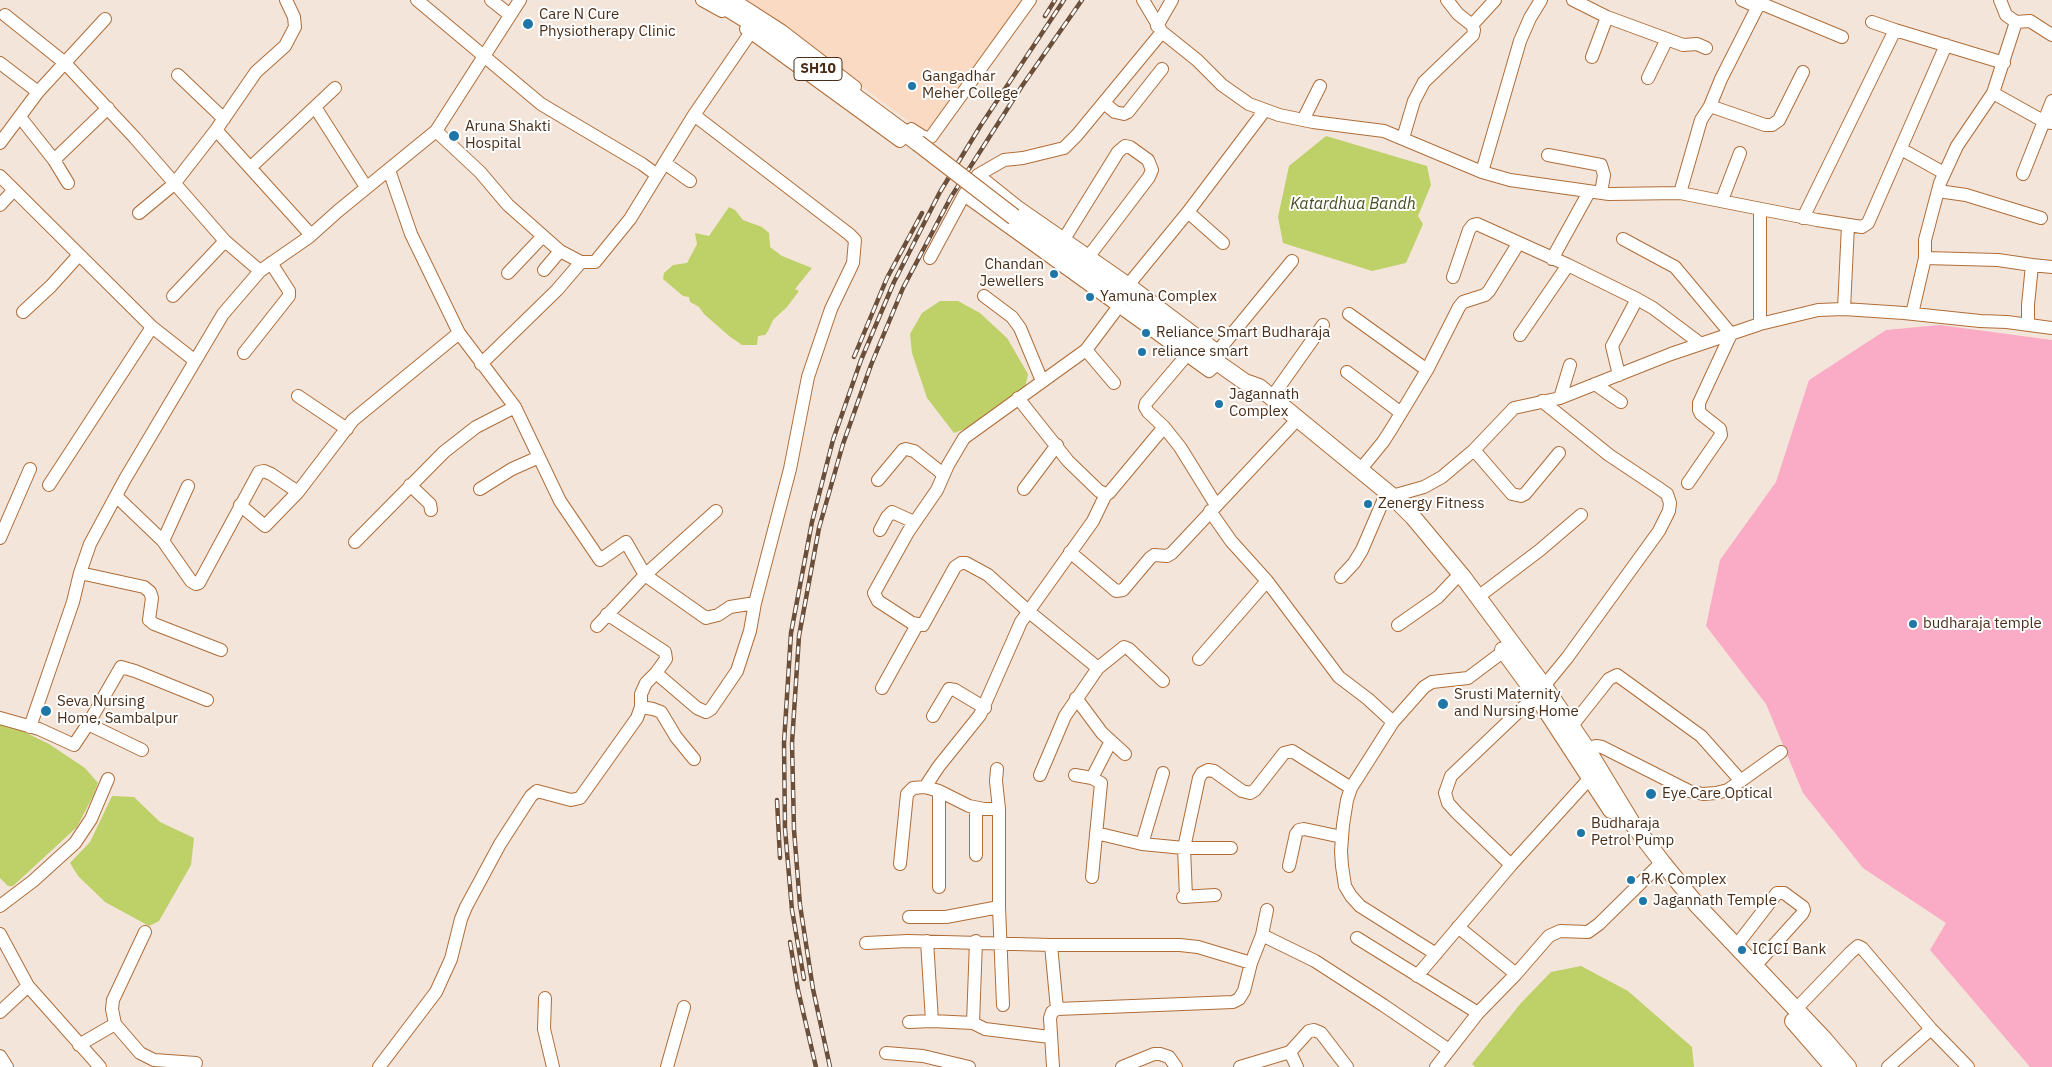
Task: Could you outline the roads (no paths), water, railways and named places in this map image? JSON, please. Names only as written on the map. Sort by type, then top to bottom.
[{"type":"main road","name":"SH10","points":[[714,0],[779,40],[1014,217],[1213,356],[1292,424],[1388,498],[1454,580],[1504,651],[1572,727],[1659,866],[1729,955],[1791,1018],[1833,1067]]},
{"type":"main road","name":"SH10","points":[[1245,382],[1259,387],[1360,470],[1440,547],[1478,597],[1540,691],[1590,778],[1642,852],[1659,866],[1697,904],[1848,1067]]},
{"type":"street","points":[[139,213],[174,184],[216,130],[256,72],[286,46],[296,27],[294,17],[286,0]]},
{"type":"street","points":[[417,0],[541,104],[642,164],[657,176]]},
{"type":"street","points":[[491,0],[510,15]]},
{"type":"street","points":[[30,727],[73,602],[90,544],[194,360],[223,314],[260,271],[311,235],[436,131],[520,0]]},
{"type":"street","points":[[702,0],[751,32],[900,140]]},
{"type":"street","points":[[734,0],[782,31],[912,130],[925,138],[929,138],[1030,0]]},
{"type":"street","points":[[1143,0],[1159,29],[1230,91],[1249,104],[1265,110],[1302,120],[1371,128],[1403,138],[1482,172],[1519,182],[1595,192],[1680,193],[1722,200],[1760,210],[1862,227],[1868,222],[1946,46]]},
{"type":"street","points":[[930,258],[964,195],[978,175],[1004,160],[1023,158],[1064,148],[1104,103],[1159,29],[1172,0]]},
{"type":"street","points":[[1472,26],[1495,0]]},
{"type":"street","points":[[1482,172],[1520,41],[1530,18],[1541,0]]},
{"type":"street","points":[[1573,0],[1607,17],[1683,45],[1697,44],[1706,48]]},
{"type":"street","points":[[1742,0],[1760,3],[1842,37]]},
{"type":"street","points":[[2000,0],[2006,15],[2016,22],[2030,21],[2052,35]]},
{"type":"street","points":[[1403,138],[1418,92],[1424,82],[1473,35],[1474,30],[1472,26],[1454,3]]},
{"type":"street","points":[[1680,193],[1701,120],[1710,106],[1721,79],[1760,3]]},
{"type":"street","points":[[4,15],[65,63],[108,108],[225,242],[260,271]]},
{"type":"street","points":[[1592,57],[1607,17]]},
{"type":"street","points":[[0,143],[38,92],[105,19]]},
{"type":"street","points":[[1872,22],[2004,63]]},
{"type":"street","points":[[1912,314],[1925,258],[1925,240],[1944,173],[1957,146],[1993,93],[2016,22]]},
{"type":"street","points":[[1803,218],[1895,30]]},
{"type":"street","points":[[436,131],[457,149],[508,205],[560,251],[581,262],[597,261],[630,220],[666,164],[694,115],[751,32]]},
{"type":"street","points":[[1648,78],[1667,39]]},
{"type":"street","points":[[0,63],[38,92]]},
{"type":"street","points":[[1104,103],[1115,112],[1124,114],[1128,112],[1162,69]]},
{"type":"street","points":[[1710,106],[1765,125],[1772,125],[1779,120],[1803,72]]},
{"type":"street","points":[[178,75],[224,119]]},
{"type":"street","points":[[1302,120],[1320,86]]},
{"type":"street","points":[[251,167],[334,88]]},
{"type":"street","points":[[1993,93],[2048,122]]},
{"type":"street","points":[[2023,174],[2048,122],[2052,101]]},
{"type":"street","points":[[315,107],[366,188]]},
{"type":"street","points":[[54,160],[108,108]]},
{"type":"street","points":[[1129,284],[1188,212],[1265,110]]},
{"type":"street","points":[[656,673],[696,708],[706,712],[712,709],[737,672],[750,631],[755,603],[790,469],[808,377],[831,309],[853,263],[855,240],[694,115]]},
{"type":"street","points":[[20,116],[54,160],[68,183]]},
{"type":"street","points":[[216,130],[311,235]]},
{"type":"street","points":[[1064,239],[1118,152],[1125,146],[1130,147],[1148,160],[1152,170],[1149,177],[1089,256]]},
{"type":"street","points":[[1901,148],[1944,173]]},
{"type":"street","points":[[1722,200],[1740,153]]},
{"type":"street","points":[[1548,155],[1601,165],[1604,175],[1552,259]]},
{"type":"street","points":[[666,164],[690,180]]},
{"type":"street","points":[[389,170],[411,234],[459,333],[515,406],[560,501],[600,560],[626,542],[645,575],[706,618],[718,615],[730,607],[755,603]]},
{"type":"street","points":[[978,175],[1018,207],[1129,284],[1213,356]]},
{"type":"street","points":[[0,176],[78,256],[152,327],[194,360]]},
{"type":"street","points":[[0,206],[14,190]]},
{"type":"street","points":[[1938,191],[1966,194],[2041,218]]},
{"type":"street","points":[[964,195],[1209,371],[1213,356],[1292,260]]},
{"type":"street","points":[[1760,210],[1760,324]]},
{"type":"street","points":[[1188,212],[1223,243]]},
{"type":"street","points":[[1453,277],[1473,225],[1483,226],[1518,244],[1568,265],[1653,308],[1701,344]]},
{"type":"street","points":[[1844,309],[1848,225]]},
{"type":"street","points":[[508,273],[543,236]]},
{"type":"street","points":[[1623,239],[1675,267],[1731,334]]},
{"type":"street","points":[[173,296],[225,242]]},
{"type":"street","points":[[1360,470],[1383,442],[1401,413],[1427,370],[1459,307],[1463,302],[1485,295],[1489,291],[1518,244]]},
{"type":"street","points":[[544,270],[560,251]]},
{"type":"street","points":[[23,312],[51,286],[78,256]]},
{"type":"street","points":[[1925,258],[1998,260],[2052,267]]},
{"type":"street","points":[[481,364],[557,290],[581,262]]},
{"type":"street","points":[[244,353],[289,296],[289,291],[271,263]]},
{"type":"street","points":[[2028,325],[2032,264]]},
{"type":"street","points":[[1520,335],[1568,265]]},
{"type":"street","points":[[984,296],[1012,317],[1020,328],[1042,381]]},
{"type":"street","points":[[1619,374],[1612,346],[1637,300]]},
{"type":"street","points":[[1098,668],[981,570],[966,563],[961,563],[955,568],[923,625],[917,625],[878,601],[874,593],[914,522],[937,490],[943,474],[964,438],[1086,350],[1119,306]]},
{"type":"street","points":[[1341,577],[1354,563],[1362,550],[1388,498],[1424,487],[1442,478],[1474,450],[1514,408],[1560,398],[1671,354],[1760,324],[1818,310],[1844,309],[1912,314],[2052,328]]},
{"type":"street","points":[[1349,314],[1427,370]]},
{"type":"street","points":[[1272,397],[1323,325]]},
{"type":"street","points":[[49,485],[152,327]]},
{"type":"street","points":[[240,505],[265,526],[298,492],[353,420],[459,333]]},
{"type":"street","points":[[1688,483],[1721,434],[1720,429],[1701,414],[1699,403],[1731,334]]},
{"type":"street","points":[[1086,350],[1114,382]]},
{"type":"street","points":[[1186,356],[1146,403],[1145,407],[1180,447],[1231,541],[1267,581],[1339,678],[1393,722]]},
{"type":"street","points":[[1560,398],[1570,365]]},
{"type":"street","points":[[1347,372],[1401,413]]},
{"type":"street","points":[[1595,384],[1621,402]]},
{"type":"street","points":[[298,396],[347,429]]},
{"type":"street","points":[[1018,398],[1068,460],[1093,485],[1106,494]]},
{"type":"street","points":[[1511,865],[1448,803],[1445,793],[1451,776],[1540,691],[1567,658],[1659,531],[1669,511],[1670,503],[1667,494],[1609,455],[1542,401]]},
{"type":"street","points":[[355,542],[444,452],[476,427],[515,406]]},
{"type":"street","points":[[1070,552],[1120,592],[1154,555],[1168,556],[1172,553],[1292,424]]},
{"type":"street","points":[[925,787],[939,766],[985,708],[1016,633],[1028,611],[1093,521],[1106,494],[1109,493],[1164,427]]},
{"type":"street","points":[[1024,489],[1057,445]]},
{"type":"street","points":[[878,480],[903,450],[906,449],[914,451],[943,474]]},
{"type":"street","points":[[1474,450],[1512,494],[1521,496],[1525,494],[1559,453]]},
{"type":"street","points":[[480,489],[512,469],[539,457]]},
{"type":"street","points":[[0,538],[30,469]]},
{"type":"street","points":[[115,498],[163,541],[191,581],[196,584],[199,583],[259,472],[264,471],[298,492]]},
{"type":"street","points":[[410,485],[430,504],[431,510]]},
{"type":"street","points":[[163,541],[188,486]]},
{"type":"street","points":[[597,626],[645,575],[716,511]]},
{"type":"street","points":[[880,530],[889,513],[892,512],[914,522]]},
{"type":"street","points":[[1478,597],[1540,550],[1581,515]]},
{"type":"street","points":[[80,573],[144,587],[150,592],[152,598],[149,620],[154,624],[221,650]]},
{"type":"street","points":[[1398,625],[1438,597],[1454,580]]},
{"type":"street","points":[[1199,659],[1267,581]]},
{"type":"street","points":[[380,1067],[436,992],[451,959],[466,907],[500,844],[531,796],[537,790],[571,800],[580,798],[637,718],[641,707],[641,694],[646,683],[666,659],[665,652],[608,614]]},
{"type":"street","points":[[882,688],[917,625]]},
{"type":"street","points":[[1040,775],[1065,716],[1076,698],[1098,668],[1124,647],[1129,648],[1163,681]]},
{"type":"street","points":[[1436,954],[1360,906],[1345,886],[1342,866],[1342,836],[1347,800],[1351,788],[1393,722],[1424,687],[1432,682],[1468,678],[1504,651]]},
{"type":"street","points":[[0,718],[30,727],[74,745],[121,667],[207,700]]},
{"type":"street","points":[[1572,727],[1609,680],[1618,675],[1701,736],[1740,780]]},
{"type":"street","points":[[933,716],[949,689],[955,690],[985,708]]},
{"type":"street","points":[[1076,698],[1092,722],[1126,754]]},
{"type":"street","points":[[641,707],[653,708],[661,712],[676,737],[694,760]]},
{"type":"street","points":[[88,724],[142,750]]},
{"type":"street","points":[[1092,778],[1111,741]]},
{"type":"street","points":[[1587,749],[1596,746],[1602,747],[1689,791],[1703,794],[1728,790],[1781,752]]},
{"type":"street","points":[[1215,894],[1184,897],[1184,848],[1199,778],[1202,773],[1208,770],[1220,774],[1242,791],[1250,793],[1255,790],[1284,753],[1292,751],[1351,788]]},
{"type":"street","points":[[997,769],[999,907],[1003,1005]]},
{"type":"street","points":[[1142,844],[1163,774]]},
{"type":"street","points":[[1075,775],[1092,778],[1101,783],[1102,788],[1092,877]]},
{"type":"street","points":[[1418,976],[1511,865],[1590,778]]},
{"type":"street","points":[[0,906],[33,881],[74,843],[91,818],[108,779]]},
{"type":"street","points":[[900,864],[907,794],[913,788],[925,787],[939,791],[960,803],[976,808],[999,809]]},
{"type":"street","points":[[939,791],[939,887]]},
{"type":"street","points":[[976,808],[976,855]]},
{"type":"street","points":[[1289,866],[1296,834],[1299,830],[1304,829],[1342,836]]},
{"type":"street","points":[[1096,833],[1142,844],[1184,848],[1231,848]]},
{"type":"street","points":[[1262,935],[1315,961],[1383,1004],[1444,1061],[1478,1013],[1549,936],[1560,932],[1588,932],[1600,924],[1659,866]]},
{"type":"street","points":[[1736,946],[1777,892],[1784,893],[1804,907],[1802,914],[1755,966]]},
{"type":"street","points":[[909,917],[946,917],[999,907]]},
{"type":"street","points":[[1052,1067],[1050,1018],[1052,1012],[1056,1010],[1233,1002],[1239,999],[1244,990],[1251,963],[1262,935],[1267,910]]},
{"type":"street","points":[[1458,927],[1516,974]]},
{"type":"street","points":[[145,932],[113,1000],[112,1009],[116,1024],[140,1053],[154,1060],[196,1063]]},
{"type":"street","points":[[0,934],[5,954],[28,986],[100,1067]]},
{"type":"street","points":[[1357,938],[1478,1013]]},
{"type":"street","points":[[927,941],[932,1021]]},
{"type":"street","points":[[973,1024],[976,941]]},
{"type":"street","points":[[866,943],[976,941],[1198,947],[1251,963]]},
{"type":"street","points":[[1051,944],[1056,1010]]},
{"type":"street","points":[[1796,1009],[1858,946],[1862,948],[1930,1029],[1968,1067]]},
{"type":"street","points":[[0,1012],[28,986]]},
{"type":"street","points":[[545,998],[544,1029],[553,1067]]},
{"type":"street","points":[[667,1067],[684,1007]]},
{"type":"street","points":[[909,1022],[932,1021],[973,1024],[985,1028],[1050,1037]]},
{"type":"street","points":[[79,1045],[116,1024]]},
{"type":"street","points":[[1888,1067],[1930,1029]]},
{"type":"street","points":[[1240,1067],[1290,1052],[1310,1031],[1317,1030],[1347,1067]]},
{"type":"street","points":[[1290,1052],[1297,1067]]},
{"type":"street","points":[[886,1053],[930,1058],[969,1067]]},
{"type":"street","points":[[1122,1067],[1154,1054],[1169,1057],[1176,1067]]},
{"type":"street","points":[[0,1056],[7,1067]]},
{"type":"water","name":"Katardhua Bandh","points":[[1326,136],[1427,166],[1431,185],[1418,216],[1423,224],[1406,263],[1372,271],[1283,243],[1278,217],[1289,166]]},
{"type":"water","points":[[729,207],[735,210],[743,220],[762,227],[769,233],[770,247],[782,256],[812,268],[795,289],[799,291],[787,307],[773,320],[765,335],[758,336],[757,345],[742,345],[729,336],[704,314],[699,307],[690,302],[689,297],[683,296],[663,279],[664,273],[673,265],[687,263],[697,244],[695,233],[709,236]]},
{"type":"water","points":[[940,301],[958,301],[980,313],[1007,338],[1028,374],[1025,388],[967,428],[954,433],[927,398],[912,353],[910,334],[922,313]]},
{"type":"water","points":[[6,723],[49,744],[85,768],[98,783],[77,827],[13,886],[8,886],[0,878],[0,724]]},
{"type":"water","points":[[112,796],[134,797],[160,822],[194,838],[191,865],[159,921],[149,926],[105,902],[78,876],[70,863],[90,842]]},
{"type":"water","points":[[1581,966],[1628,991],[1692,1047],[1694,1067],[1475,1067],[1472,1064],[1521,1003],[1551,972]]},
{"type":"railway","points":[[1045,16],[1055,0]]},
{"type":"railway","points":[[804,979],[792,910],[785,829],[784,743],[791,633],[812,522],[833,440],[861,360],[894,282],[940,192],[981,125],[1064,0]]},
{"type":"railway","points":[[830,1067],[813,989],[800,905],[794,830],[792,743],[799,636],[819,528],[843,444],[871,365],[903,288],[951,197],[1022,86],[1082,0]]},
{"type":"railway","points":[[854,357],[887,278],[922,213]]},
{"type":"railway","points":[[777,800],[780,858]]},
{"type":"railway","points":[[790,942],[798,990],[816,1067]]},
{"type":"place","name":"Care N Cure Physiotherapy Clinic","points":[[528,24]]},
{"type":"place","name":"Gangadhar Meher College","points":[[912,86]]},
{"type":"place","name":"Aruna Shakti Hospital","points":[[454,136]]},
{"type":"place","name":"Chandan Jewellers","points":[[1054,274]]},
{"type":"place","name":"Yamuna Complex","points":[[1090,297]]},
{"type":"place","name":"Reliance Smart Budharaja","points":[[1146,333]]},
{"type":"place","name":"reliance smart","points":[[1142,352]]},
{"type":"place","name":"Jagannath Complex","points":[[1219,404]]},
{"type":"place","name":"Zenergy Fitness","points":[[1368,504]]},
{"type":"place","name":"budharaja temple","points":[[1913,624]]},
{"type":"place","name":"Srusti Maternity and Nursing Home","points":[[1443,704]]},
{"type":"place","name":"Seva Nursing Home, Sambalpur","points":[[46,711]]},
{"type":"place","name":"Eye Care Optical","points":[[1651,794]]},
{"type":"place","name":"Budharaja Petrol Pump","points":[[1581,833]]},
{"type":"place","name":"R K Complex","points":[[1631,880]]},
{"type":"place","name":"Jagannath Temple","points":[[1643,901]]},
{"type":"place","name":"ICICI Bank","points":[[1742,950]]}]
